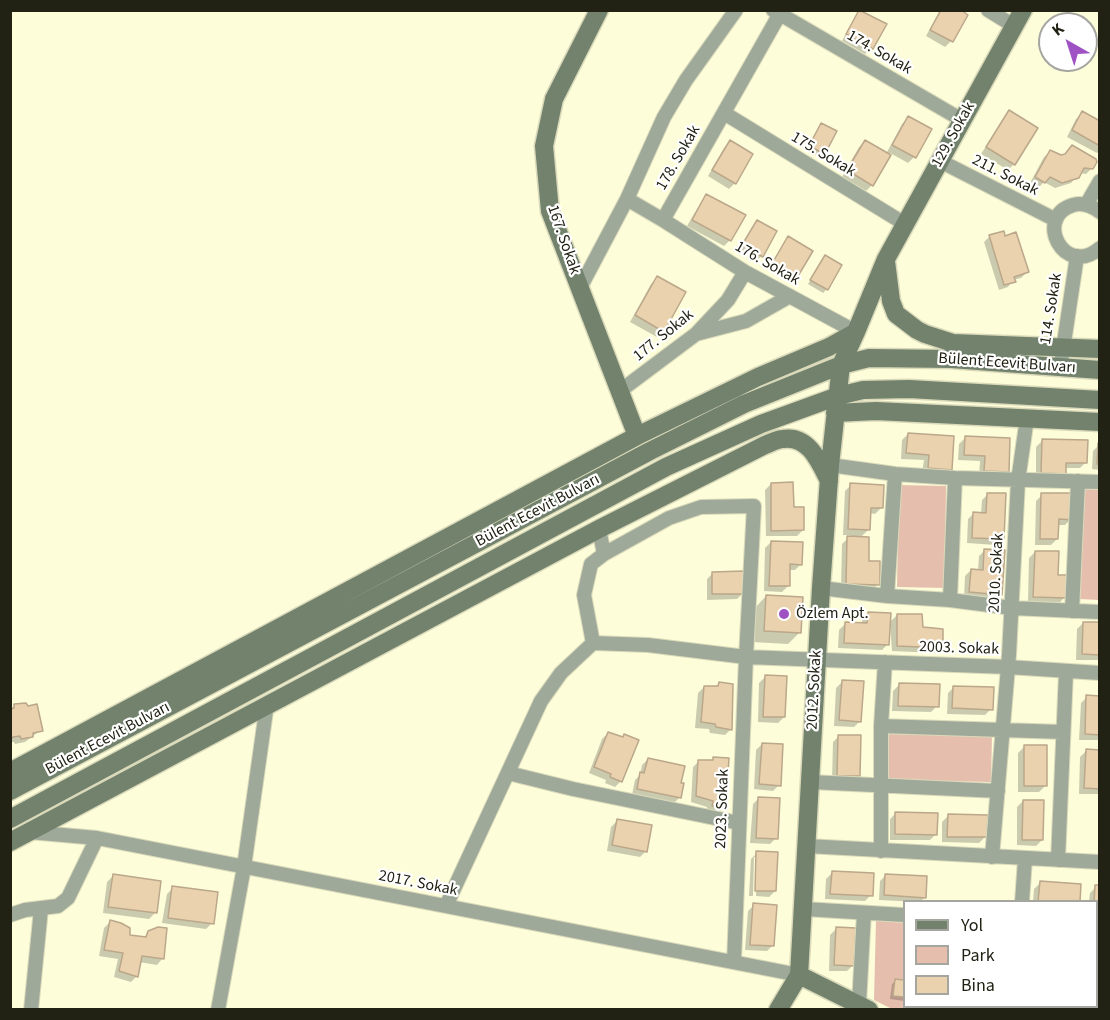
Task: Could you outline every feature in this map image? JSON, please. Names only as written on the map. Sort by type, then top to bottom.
[{"type":"street","name":"167. Sokak","points":[[599,10],[554,99],[544,146],[550,211],[637,436]]},
{"type":"street","points":[[580,288],[627,199],[664,117],[686,80],[736,10]]},
{"type":"street","points":[[988,10],[1019,18]]},
{"type":"street","name":"178. Sokak","points":[[663,220],[778,12]]},
{"type":"street","name":"174. Sokak","points":[[778,12],[962,120]]},
{"type":"street","name":"129. Sokak","points":[[856,332],[886,259],[1019,18]]},
{"type":"street","name":"175. Sokak","points":[[724,113],[905,224]]},
{"type":"street","name":"211. Sokak","points":[[940,160],[1056,220]]},
{"type":"street","points":[[1086,205],[1100,180]]},
{"type":"street","name":"176. Sokak","points":[[627,199],[745,272],[856,332]]},
{"type":"street","points":[[1100,212],[1086,205],[1068,207],[1056,220],[1054,232],[1058,244],[1066,252],[1077,256],[1089,255],[1100,248]]},
{"type":"street","name":"114. Sokak","points":[[1059,367],[1077,256]]},
{"type":"street","points":[[886,259],[891,301],[896,314],[917,330],[940,340],[952,351],[1100,349]]},
{"type":"street","name":"177. Sokak","points":[[620,391],[696,334],[728,300],[745,272]]},
{"type":"street","points":[[696,334],[746,321],[790,296]]},
{"type":"street","points":[[10,772],[637,436],[758,377],[829,347],[856,332]]},
{"type":"street","name":"2012. Sokak","points":[[778,1010],[799,975],[816,658],[830,473],[841,365],[856,332]]},
{"type":"street","name":"Bülent Ecevit Bulvarı","points":[[10,791],[661,446],[744,404],[841,365],[869,358],[952,351],[1059,367],[1100,370]]},
{"type":"street","name":"Bülent Ecevit Bulvarı","points":[[10,819],[666,467],[761,424],[837,404],[863,390],[909,389],[1100,400]]},
{"type":"street","points":[[837,404],[876,411],[1100,422]]},
{"type":"street","name":"2010. Sokak","points":[[992,857],[1004,730],[1018,482],[1027,418]]},
{"type":"street","points":[[10,842],[599,529],[765,445],[784,438],[796,440],[808,446],[830,473],[895,474],[1018,482],[1100,483]]},
{"type":"street","points":[[887,596],[895,474]]},
{"type":"street","points":[[950,600],[955,478]]},
{"type":"street","points":[[1072,611],[1078,481]]},
{"type":"street","name":"2023. Sokak","points":[[604,554],[669,518],[701,507],[754,506],[734,962]]},
{"type":"street","points":[[446,906],[541,701],[561,673],[593,643],[586,609],[585,585],[591,564],[604,554],[599,529]]},
{"type":"street","points":[[821,588],[1012,608],[1100,612]]},
{"type":"street","name":"2003. Sokak","points":[[593,643],[648,645],[746,657],[816,658],[1100,673]]},
{"type":"street","points":[[881,850],[881,726],[885,662]]},
{"type":"street","points":[[1058,860],[1066,672]]},
{"type":"street","points":[[218,1010],[244,867],[267,705]]},
{"type":"street","points":[[881,726],[1064,732]]},
{"type":"street","points":[[508,773],[573,789],[739,823]]},
{"type":"street","points":[[810,782],[998,791]]},
{"type":"street","name":"2017. Sokak","points":[[29,832],[97,838],[799,975]]},
{"type":"street","points":[[10,915],[25,910],[58,906],[68,898],[97,838]]},
{"type":"street","points":[[807,846],[1100,862]]},
{"type":"street","points":[[1022,900],[1025,859]]},
{"type":"street","points":[[31,1010],[41,909]]},
{"type":"street","points":[[804,909],[903,915]]},
{"type":"street","points":[[799,975],[864,1007],[864,913]]},
{"type":"green space","points":[[899,485],[946,486],[945,588],[897,587]]},
{"type":"green space","points":[[1085,489],[1099,490],[1099,600],[1080,599]]},
{"type":"green space","points":[[889,734],[992,735],[991,782],[888,780]]},
{"type":"green space","points":[[876,920],[903,923],[903,1008],[948,1009],[892,1009],[874,1000]]},
{"type":"building","points":[[859,10],[887,24],[873,49],[846,34]]},
{"type":"building","points":[[941,10],[961,10],[968,15],[953,42],[930,30]]},
{"type":"building","points":[[1009,110],[1038,128],[1015,165],[986,147]]},
{"type":"building","points":[[1082,111],[1100,121],[1100,146],[1072,130]]},
{"type":"building","points":[[908,116],[932,129],[916,158],[892,145]]},
{"type":"building","points":[[821,123],[837,131],[825,154],[809,146]]},
{"type":"building","points":[[730,140],[753,154],[736,184],[712,170]]},
{"type":"building","points":[[865,140],[891,155],[873,186],[847,170]]},
{"type":"building","points":[[1072,145],[1096,159],[1097,162],[1093,169],[1084,168],[1079,178],[1062,183],[1050,177],[1045,183],[1035,177],[1050,150],[1061,155],[1065,154]]},
{"type":"building","points":[[706,194],[746,215],[731,241],[692,220]]},
{"type":"building","points":[[757,220],[777,231],[763,257],[742,245]]},
{"type":"building","points":[[1004,231],[1005,236],[1016,232],[1029,272],[1014,277],[1016,282],[1004,285],[989,235]]},
{"type":"building","points":[[788,236],[813,251],[798,276],[773,262]]},
{"type":"building","points":[[825,255],[842,265],[828,290],[810,280]]},
{"type":"building","points":[[657,276],[686,292],[664,332],[635,315]]},
{"type":"building","points":[[908,433],[954,436],[952,470],[928,468],[929,455],[906,453]]},
{"type":"building","points":[[965,436],[1010,438],[1009,472],[984,471],[985,456],[964,455]]},
{"type":"building","points":[[1042,439],[1088,440],[1087,463],[1066,463],[1066,474],[1041,473]]},
{"type":"building","points":[[1098,443],[1100,443],[1100,464],[1097,464]]},
{"type":"building","points":[[793,482],[794,507],[804,507],[804,530],[771,531],[771,483]]},
{"type":"building","points":[[850,483],[884,485],[883,508],[871,508],[870,530],[848,529]]},
{"type":"building","points":[[987,493],[1006,493],[1004,539],[972,538],[973,512],[986,513]]},
{"type":"building","points":[[1041,493],[1073,493],[1073,520],[1059,519],[1058,539],[1040,539]]},
{"type":"building","points":[[847,536],[869,537],[869,561],[880,561],[880,585],[846,584]]},
{"type":"building","points":[[771,541],[803,542],[802,565],[790,564],[790,586],[769,586]]},
{"type":"building","points":[[984,549],[1005,550],[1002,595],[969,592],[971,569],[983,570]]},
{"type":"building","points":[[1035,551],[1059,551],[1058,575],[1067,575],[1066,598],[1033,597]]},
{"type":"building","points":[[744,571],[744,594],[712,594],[712,572]]},
{"type":"building","name":"Özlem Apt.","points":[[766,595],[803,597],[801,633],[764,631]]},
{"type":"building","points":[[868,612],[891,613],[889,645],[844,643],[845,622],[867,623]]},
{"type":"building","points":[[897,614],[922,614],[923,627],[943,629],[943,648],[897,646]]},
{"type":"building","points":[[1083,622],[1100,622],[1100,655],[1082,654]]},
{"type":"building","points":[[765,675],[787,676],[785,717],[763,717]]},
{"type":"building","points":[[842,680],[864,681],[861,722],[839,720]]},
{"type":"building","points":[[719,682],[733,684],[732,730],[701,722],[704,686],[718,686]]},
{"type":"building","points":[[899,683],[940,684],[939,707],[898,706]]},
{"type":"building","points":[[953,686],[994,687],[993,710],[952,708]]},
{"type":"building","points":[[1086,695],[1100,696],[1100,735],[1085,734]]},
{"type":"building","points":[[26,703],[28,706],[37,704],[43,731],[33,733],[33,737],[21,739],[20,736],[10,740],[11,709],[14,708],[14,704]]},
{"type":"building","points":[[608,732],[623,737],[624,734],[639,740],[622,782],[610,777],[611,774],[594,767]]},
{"type":"building","points":[[838,735],[861,735],[860,776],[837,776]]},
{"type":"building","points":[[762,743],[783,744],[781,786],[759,784]]},
{"type":"building","points":[[1024,745],[1047,745],[1047,786],[1024,786]]},
{"type":"building","points":[[1086,749],[1100,750],[1100,789],[1084,788]]},
{"type":"building","points":[[713,757],[729,758],[726,806],[712,806],[713,801],[696,796],[698,760],[713,760]]},
{"type":"building","points":[[648,758],[685,766],[681,783],[684,783],[681,798],[637,789],[640,772],[644,773]]},
{"type":"building","points":[[758,797],[780,798],[778,839],[756,838]]},
{"type":"building","points":[[1023,800],[1044,800],[1043,840],[1022,840]]},
{"type":"building","points":[[895,812],[938,813],[937,835],[895,834]]},
{"type":"building","points":[[948,814],[988,815],[987,837],[947,837]]},
{"type":"building","points":[[617,819],[652,825],[647,852],[612,845]]},
{"type":"building","points":[[756,851],[778,852],[776,891],[755,891]]},
{"type":"building","points":[[832,871],[874,873],[873,896],[830,894]]},
{"type":"building","points":[[113,874],[161,881],[157,913],[108,907]]},
{"type":"building","points":[[885,874],[927,876],[926,898],[884,895]]},
{"type":"building","points":[[1040,881],[1081,884],[1080,900],[1038,900]]},
{"type":"building","points":[[1095,885],[1100,885],[1100,907],[1098,907],[1098,900],[1094,900]]},
{"type":"building","points":[[172,886],[218,892],[214,924],[168,918]]},
{"type":"building","points":[[753,903],[777,905],[774,946],[750,945]]},
{"type":"building","points":[[110,920],[130,928],[130,935],[146,937],[148,931],[158,927],[167,928],[164,959],[142,956],[138,977],[119,971],[123,953],[104,950]]},
{"type":"building","points":[[836,927],[856,928],[854,966],[834,965]]},
{"type":"building","points":[[895,979],[903,980],[903,997],[893,996]]},
{"type":"building","points":[[977,1008],[1004,1008],[1004,1010],[977,1010]]},
{"type":"building","points":[[1032,1008],[1070,1008],[1070,1010],[1031,1010]]},
{"type":"place","name":"Özlem Apt.","points":[[784,614]]}]
